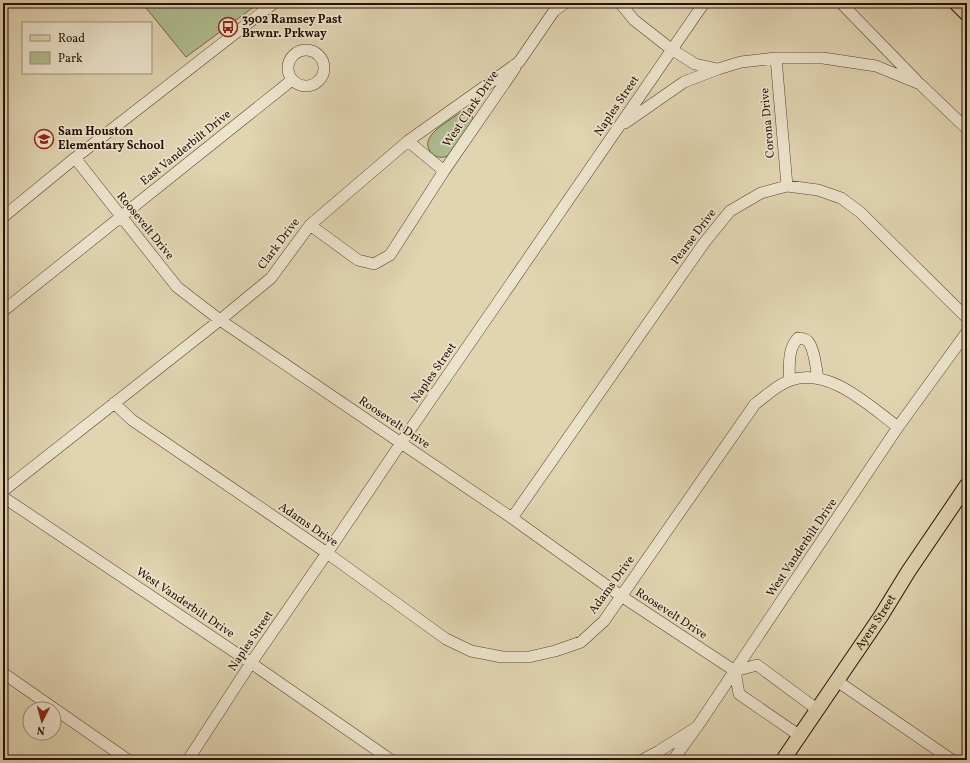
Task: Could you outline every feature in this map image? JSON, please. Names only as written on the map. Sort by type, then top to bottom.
[{"type":"main road","points":[[956,3],[967,14]]},
{"type":"main road","name":"Ayers Street","points":[[783,760],[818,710],[967,485]]},
{"type":"street","points":[[3,217],[75,158],[274,3]]},
{"type":"street","name":"Clark Drive","points":[[3,491],[272,278],[310,225],[408,141],[519,62],[554,11],[565,3]]},
{"type":"street","points":[[620,3],[634,20],[671,49],[695,64],[718,69]]},
{"type":"street","name":"Naples Street","points":[[188,760],[251,663],[704,3]]},
{"type":"street","points":[[841,3],[920,84],[967,129]]},
{"type":"street","points":[[619,127],[684,82],[741,62],[776,58],[822,58],[876,66],[920,84]]},
{"type":"street","name":"Corona Drive","points":[[776,58],[787,186]]},
{"type":"street","name":"West Clark Drive","points":[[310,225],[358,260],[374,264],[390,255],[444,171],[519,62]]},
{"type":"street","name":"East Vanderbilt Drive","points":[[3,311],[292,80]]},
{"type":"street","points":[[408,141],[444,171]]},
{"type":"street","name":"Roosevelt Drive","points":[[75,158],[177,287],[220,320],[512,518],[621,596],[735,671]]},
{"type":"street","name":"Pearse Drive","points":[[512,518],[704,243],[730,211],[761,193],[787,186],[818,190],[841,198],[860,212],[967,318]]},
{"type":"street","name":"West Vanderbilt Drive","points":[[642,760],[697,727],[898,427],[967,332]]},
{"type":"street","points":[[790,380],[790,353],[793,344],[798,338],[805,339],[809,342],[818,378]]},
{"type":"street","name":"Adams Drive","points":[[114,403],[132,420],[327,553],[446,639],[471,650],[502,657],[529,657],[555,651],[581,642],[604,621],[755,404],[772,390],[790,380],[803,377],[818,378],[850,391],[898,427]]},
{"type":"street","name":"West Vanderbilt Drive","points":[[3,497],[251,663],[391,760]]},
{"type":"street","points":[[800,736],[739,694],[735,671],[757,665],[818,710]]},
{"type":"street","points":[[3,673],[115,756],[128,760]]},
{"type":"street","points":[[837,681],[952,760]]},
{"type":"street","points":[[673,760],[697,727]]},
{"type":"green space","points":[[142,3],[252,3],[255,6],[186,57]]},
{"type":"green space","points":[[467,111],[472,116],[473,122],[455,149],[449,155],[444,157],[432,154],[429,150],[428,142],[432,134],[461,112]]},
{"type":"place","name":"3902 Ramsey Past Brwnr. Prkway","points":[[228,27]]},
{"type":"place","name":"Sam Houston Elementary School","points":[[44,139]]}]
